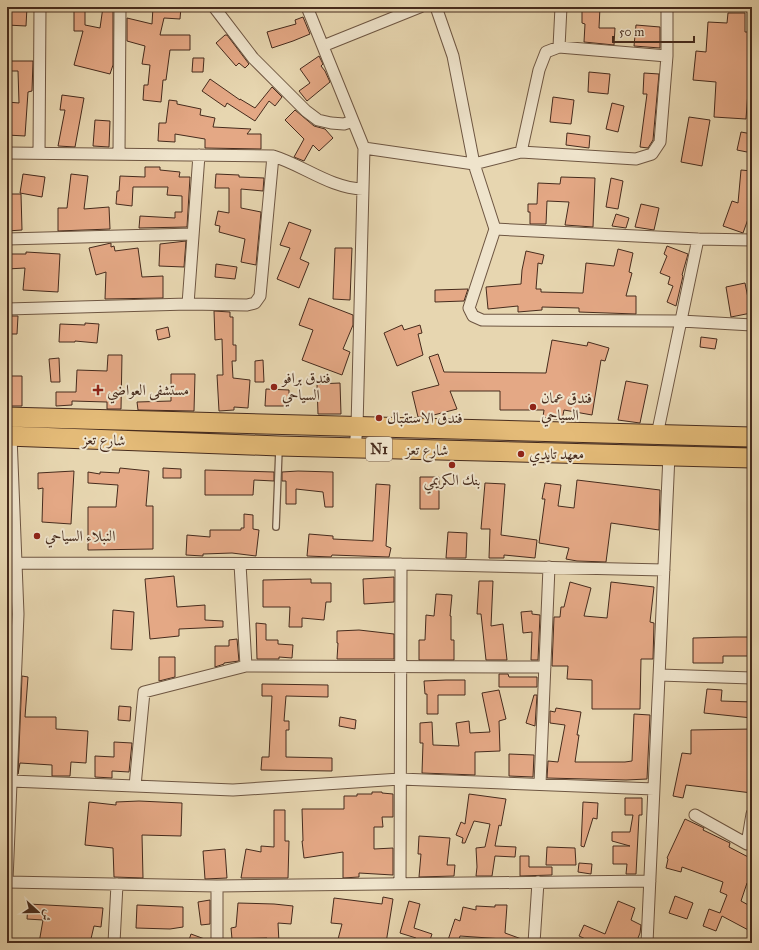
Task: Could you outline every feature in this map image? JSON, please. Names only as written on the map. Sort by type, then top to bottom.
[{"type":"highway","name":"شارع تعز","points":[[7,417],[752,437]]},
{"type":"highway","name":"شارع تعز","points":[[9,436],[279,446],[752,458]]},
{"type":"street","points":[[39,153],[40,7]]},
{"type":"street","points":[[119,154],[120,7]]},
{"type":"street","points":[[214,7],[253,58],[306,111],[318,120],[331,123],[344,124],[353,121]]},
{"type":"street","points":[[307,7],[364,148],[357,427],[355,448]]},
{"type":"street","points":[[323,46],[420,7]]},
{"type":"street","points":[[436,7],[453,56],[474,164],[495,229],[469,308],[473,316],[482,320],[681,321],[752,325]]},
{"type":"street","points":[[559,47],[561,7]]},
{"type":"street","points":[[364,148],[474,164],[521,152],[636,159],[652,154],[660,142],[667,56],[666,7]]},
{"type":"street","points":[[521,152],[539,70],[546,52],[559,47],[667,56]]},
{"type":"street","points":[[7,153],[273,156],[283,159],[339,185],[363,189]]},
{"type":"street","points":[[188,304],[199,155]]},
{"type":"street","points":[[7,309],[188,304],[247,305],[255,303],[260,296],[273,156]]},
{"type":"street","points":[[495,229],[698,239],[752,240]]},
{"type":"street","points":[[7,239],[193,234]]},
{"type":"street","points":[[657,435],[698,239]]},
{"type":"street","points":[[9,436],[18,614],[12,655],[11,781],[7,881],[217,886],[650,881]]},
{"type":"street","points":[[647,943],[669,455]]},
{"type":"street","points":[[16,563],[401,564],[664,570]]},
{"type":"street","points":[[240,564],[246,666]]},
{"type":"street","points":[[400,884],[401,564]]},
{"type":"street","points":[[540,784],[550,567]]},
{"type":"street","points":[[135,786],[144,692],[246,666],[545,666]]},
{"type":"street","points":[[660,676],[752,678]]},
{"type":"street","points":[[11,781],[233,790],[400,779],[654,789]]},
{"type":"street","points":[[695,815],[747,844],[752,814]]},
{"type":"street","points":[[534,943],[538,882]]},
{"type":"street","points":[[114,943],[117,884]]},
{"type":"street","points":[[217,886],[217,943]]},
{"type":"lane","points":[[276,527],[279,446]]},
{"type":"building","points":[[7,7],[27,7],[26,26],[7,25]]},
{"type":"building","points":[[74,7],[85,7],[85,25],[100,28],[103,7],[113,7],[113,65],[110,74],[74,65],[83,31],[74,31]]},
{"type":"building","points":[[153,7],[181,7],[180,19],[164,18],[160,35],[190,35],[190,50],[170,50],[166,80],[163,80],[161,102],[143,100],[144,85],[148,85],[150,65],[142,64],[145,46],[127,41],[127,18],[152,24]]},
{"type":"building","points":[[582,7],[600,7],[599,28],[615,28],[614,45],[584,42],[585,24],[582,23]]},
{"type":"building","points":[[728,13],[745,13],[745,32],[752,32],[752,51],[748,51],[749,78],[746,119],[714,117],[716,82],[693,80],[696,51],[706,52],[708,22],[727,23]]},
{"type":"building","points":[[303,17],[310,34],[272,48],[267,32],[296,24],[295,20]]},
{"type":"building","points":[[636,25],[660,27],[660,48],[634,46]]},
{"type":"building","points":[[227,35],[249,64],[245,68],[239,63],[236,66],[216,43]]},
{"type":"building","points":[[319,56],[323,64],[321,66],[330,82],[307,101],[299,91],[310,83],[300,69]]},
{"type":"building","points":[[193,58],[204,58],[203,72],[192,72]]},
{"type":"building","points":[[7,61],[33,61],[32,91],[28,92],[25,136],[7,135],[7,102],[19,103],[18,71],[7,71]]},
{"type":"building","points":[[589,72],[610,74],[608,94],[588,92]]},
{"type":"building","points":[[644,73],[659,74],[653,140],[648,148],[640,147],[647,94],[643,94]]},
{"type":"building","points":[[210,79],[240,100],[255,108],[272,87],[282,97],[275,106],[269,101],[255,121],[227,103],[225,107],[202,91]]},
{"type":"building","points":[[62,95],[84,98],[75,147],[58,146],[65,110],[60,110]]},
{"type":"building","points":[[553,97],[574,100],[571,124],[550,122]]},
{"type":"building","points":[[169,100],[177,101],[177,104],[201,109],[200,115],[215,118],[213,127],[251,129],[247,134],[261,134],[261,149],[205,148],[205,139],[175,134],[175,142],[158,141],[159,123],[166,123]]},
{"type":"building","points":[[612,103],[624,106],[618,132],[606,129]]},
{"type":"building","points":[[295,110],[314,126],[325,129],[333,138],[319,151],[313,145],[304,161],[294,157],[304,139],[285,120]]},
{"type":"building","points":[[689,117],[710,120],[702,166],[681,162]]},
{"type":"building","points":[[95,120],[110,121],[109,147],[93,146]]},
{"type":"building","points":[[741,132],[752,134],[752,153],[737,150]]},
{"type":"building","points":[[567,133],[590,136],[589,148],[566,145]]},
{"type":"building","points":[[145,167],[160,167],[160,170],[180,172],[179,177],[190,177],[187,227],[139,228],[140,216],[175,218],[175,212],[182,212],[182,196],[167,195],[168,187],[133,187],[132,206],[116,204],[120,176],[145,177]]},
{"type":"building","points":[[741,170],[752,171],[752,208],[743,233],[723,226],[732,201],[738,203]]},
{"type":"building","points":[[23,174],[45,177],[42,197],[20,193]]},
{"type":"building","points":[[71,174],[88,176],[84,209],[109,207],[110,229],[58,231],[58,208],[67,208]]},
{"type":"building","points":[[216,174],[264,178],[263,191],[241,189],[241,208],[261,212],[256,265],[241,262],[245,239],[219,232],[220,226],[215,225],[218,211],[229,213],[229,188],[215,188]]},
{"type":"building","points":[[561,177],[595,178],[593,227],[565,225],[569,202],[547,201],[546,224],[530,224],[528,204],[537,204],[538,183],[560,184]]},
{"type":"building","points":[[611,178],[623,181],[618,209],[606,207]]},
{"type":"building","points":[[7,194],[21,194],[22,230],[7,231]]},
{"type":"building","points":[[641,204],[659,208],[654,230],[635,227]]},
{"type":"building","points":[[616,214],[629,218],[626,228],[612,226]]},
{"type":"building","points":[[289,222],[311,230],[300,259],[309,263],[299,288],[277,279],[290,248],[280,245]]},
{"type":"building","points":[[186,241],[184,267],[159,266],[160,244]]},
{"type":"building","points":[[111,243],[111,247],[114,246],[115,251],[138,248],[142,277],[163,276],[163,298],[105,299],[106,272],[96,275],[89,248]]},
{"type":"building","points":[[667,246],[688,254],[676,306],[667,302],[673,286],[668,284],[670,277],[660,273],[667,256],[664,254]]},
{"type":"building","points":[[335,248],[352,248],[350,300],[333,299]]},
{"type":"building","points":[[618,249],[633,253],[629,272],[632,273],[626,296],[636,296],[636,314],[579,312],[579,308],[542,307],[542,310],[518,312],[518,306],[488,309],[486,287],[521,284],[526,251],[544,255],[542,264],[538,263],[536,289],[541,289],[541,292],[583,293],[586,263],[614,266]]},
{"type":"building","points":[[26,252],[60,254],[58,292],[23,290],[25,268],[7,269],[7,254],[26,254]]},
{"type":"building","points":[[216,264],[237,267],[235,279],[215,277]]},
{"type":"building","points":[[745,283],[751,313],[731,317],[726,287]]},
{"type":"building","points":[[468,289],[464,301],[435,302],[435,290]]},
{"type":"building","points":[[309,298],[353,315],[353,325],[343,349],[350,352],[342,375],[302,360],[313,330],[299,325]]},
{"type":"building","points":[[214,311],[230,312],[230,317],[233,317],[233,345],[236,345],[236,361],[232,361],[233,378],[250,380],[248,408],[234,407],[234,410],[219,411],[217,375],[223,375],[222,339],[215,340]]},
{"type":"building","points":[[7,316],[18,316],[17,334],[7,334]]},
{"type":"building","points":[[85,323],[99,324],[97,343],[75,341],[59,342],[60,324],[85,325]]},
{"type":"building","points":[[402,325],[404,330],[420,325],[422,333],[418,334],[423,355],[397,366],[384,333]]},
{"type":"building","points":[[168,327],[170,337],[158,340],[156,330]]},
{"type":"building","points":[[701,337],[717,339],[715,349],[700,347]]},
{"type":"building","points":[[552,340],[587,346],[588,342],[609,348],[605,361],[601,360],[592,415],[564,410],[562,420],[543,417],[544,410],[500,410],[500,391],[450,391],[457,409],[426,417],[418,417],[412,392],[439,385],[429,357],[438,354],[444,372],[546,373]]},
{"type":"building","points":[[108,355],[122,355],[121,409],[107,409],[107,402],[72,401],[72,405],[56,406],[56,392],[76,392],[77,370],[107,371]]},
{"type":"building","points":[[59,358],[60,382],[51,382],[49,359]]},
{"type":"building","points":[[263,360],[264,382],[255,382],[255,361]]},
{"type":"building","points":[[171,374],[195,374],[194,411],[138,410],[137,402],[171,401]]},
{"type":"building","points":[[7,376],[22,376],[22,406],[7,406]]},
{"type":"building","points":[[626,381],[648,385],[640,423],[618,420]]},
{"type":"building","points":[[340,383],[341,414],[318,414],[317,384]]},
{"type":"building","points":[[266,389],[289,390],[289,406],[265,406]]},
{"type":"building","points":[[120,468],[149,471],[146,506],[153,506],[153,549],[88,550],[88,507],[116,507],[118,485],[88,483],[88,472],[100,474],[100,472],[119,473]]},
{"type":"building","points":[[163,468],[181,469],[181,478],[163,478]]},
{"type":"building","points":[[205,470],[274,472],[274,481],[254,480],[253,495],[205,495]]},
{"type":"building","points":[[74,471],[71,524],[42,522],[43,488],[38,489],[38,473]]},
{"type":"building","points":[[282,472],[333,472],[333,507],[325,507],[323,492],[296,489],[296,504],[286,504],[286,481],[282,481]]},
{"type":"building","points":[[420,477],[439,477],[439,509],[420,509]]},
{"type":"building","points":[[577,480],[660,490],[659,530],[611,523],[606,562],[566,559],[569,548],[539,543],[545,499],[542,499],[545,483],[561,485],[558,506],[574,508]]},
{"type":"building","points":[[485,483],[505,484],[501,535],[537,540],[535,558],[504,555],[504,558],[489,558],[490,529],[481,529]]},
{"type":"building","points":[[376,484],[390,485],[386,546],[391,548],[389,557],[332,555],[331,557],[307,556],[309,534],[333,536],[333,539],[373,541]]},
{"type":"building","points":[[244,514],[253,515],[253,529],[259,530],[256,556],[232,553],[203,554],[203,556],[186,555],[187,535],[210,537],[210,530],[241,530],[241,528],[244,528]]},
{"type":"building","points":[[448,532],[467,533],[466,558],[446,558]]},
{"type":"building","points":[[174,576],[177,607],[205,605],[205,620],[223,621],[223,627],[179,629],[179,636],[150,639],[145,579]]},
{"type":"building","points":[[394,577],[394,602],[364,604],[363,579]]},
{"type":"building","points":[[311,579],[311,583],[331,583],[331,602],[326,602],[324,620],[302,618],[302,627],[289,627],[290,607],[263,607],[263,580]]},
{"type":"building","points":[[479,581],[493,581],[491,626],[503,624],[507,660],[486,660],[481,614],[477,614]]},
{"type":"building","points":[[570,582],[591,588],[584,616],[607,618],[611,582],[654,587],[650,622],[654,623],[653,659],[641,659],[640,709],[592,709],[592,680],[567,679],[568,666],[552,666],[554,617],[560,617],[561,607],[564,607]]},
{"type":"building","points":[[436,594],[452,595],[450,616],[451,640],[454,640],[454,660],[419,660],[419,640],[425,640],[426,615],[434,616]]},
{"type":"building","points":[[113,610],[134,612],[132,650],[111,649]]},
{"type":"building","points":[[532,611],[532,614],[540,615],[538,660],[531,660],[532,632],[523,633],[521,612]]},
{"type":"building","points":[[256,623],[266,624],[266,640],[278,640],[278,644],[293,645],[292,658],[279,657],[279,659],[257,659]]},
{"type":"building","points":[[359,630],[394,634],[394,659],[337,659],[337,631]]},
{"type":"building","points":[[752,637],[752,656],[723,656],[723,663],[693,663],[693,638]]},
{"type":"building","points":[[237,639],[239,661],[224,663],[215,667],[215,646],[229,646],[229,640]]},
{"type":"building","points":[[159,657],[175,657],[175,677],[159,681]]},
{"type":"building","points":[[499,674],[508,674],[509,677],[537,677],[537,687],[499,687]]},
{"type":"building","points":[[22,676],[28,677],[25,717],[56,717],[56,729],[88,731],[86,763],[71,762],[70,776],[52,776],[52,765],[20,763],[18,774]]},
{"type":"building","points":[[465,680],[465,695],[438,695],[438,714],[427,714],[427,694],[425,694],[424,681]]},
{"type":"building","points":[[262,684],[328,685],[328,697],[286,696],[284,721],[289,721],[289,730],[286,730],[286,757],[332,758],[332,771],[261,770],[262,757],[269,757],[272,696],[262,696]]},
{"type":"building","points":[[707,689],[722,690],[721,701],[752,702],[752,718],[704,713]]},
{"type":"building","points":[[499,690],[506,719],[499,721],[500,751],[475,752],[475,775],[422,773],[423,743],[420,743],[420,723],[432,722],[433,745],[459,746],[456,723],[469,721],[470,733],[490,732],[482,693]]},
{"type":"building","points":[[534,695],[537,695],[535,726],[526,723]]},
{"type":"building","points":[[119,706],[131,707],[130,721],[118,720]]},
{"type":"building","points":[[556,708],[581,712],[577,735],[579,735],[575,762],[632,761],[634,714],[650,715],[647,779],[626,780],[547,778],[548,761],[558,762],[565,725],[550,723],[550,711],[555,712]]},
{"type":"building","points":[[340,717],[356,720],[355,729],[339,726]]},
{"type":"building","points":[[752,729],[752,793],[686,785],[683,798],[673,796],[682,753],[691,754],[691,730]]},
{"type":"building","points":[[114,742],[132,743],[129,772],[112,771],[112,778],[95,777],[95,756],[114,757]]},
{"type":"building","points":[[509,754],[534,755],[533,777],[509,776]]},
{"type":"building","points":[[372,792],[393,794],[393,817],[382,817],[383,827],[374,827],[374,849],[393,848],[393,875],[359,873],[359,877],[343,878],[343,852],[304,858],[302,841],[302,809],[344,809],[344,796],[372,794]]},
{"type":"building","points":[[469,794],[506,799],[501,826],[499,825],[495,846],[516,847],[515,857],[495,856],[492,876],[476,876],[476,848],[485,847],[490,824],[474,821],[465,843],[462,843],[463,838],[456,835],[461,822],[465,824]]},
{"type":"building","points":[[625,798],[642,798],[642,815],[639,815],[636,874],[626,874],[627,864],[613,864],[613,846],[630,846],[612,841],[612,832],[630,832],[633,815],[625,815]]},
{"type":"building","points":[[139,801],[182,803],[181,836],[142,835],[143,878],[114,877],[113,848],[85,845],[89,802],[116,805],[116,802]]},
{"type":"building","points":[[583,802],[598,803],[597,819],[593,818],[584,847],[581,846]]},
{"type":"building","points":[[274,810],[285,810],[285,841],[289,841],[288,878],[241,878],[246,849],[261,852],[261,846],[274,847]]},
{"type":"building","points":[[685,819],[704,828],[703,830],[730,843],[729,847],[752,859],[752,885],[747,883],[741,901],[752,907],[752,932],[722,916],[716,931],[703,926],[709,909],[720,913],[727,895],[720,892],[723,882],[682,867],[681,872],[666,868],[667,858]]},
{"type":"building","points":[[419,836],[450,838],[447,865],[455,865],[454,876],[419,877],[421,854],[418,854]]},
{"type":"building","points":[[547,847],[575,848],[576,865],[546,865]]},
{"type":"building","points":[[225,849],[227,878],[205,879],[203,851]]},
{"type":"building","points":[[520,856],[529,856],[529,867],[552,867],[552,875],[520,876]]},
{"type":"building","points":[[579,863],[592,864],[591,874],[578,872]]},
{"type":"building","points":[[675,896],[693,903],[687,919],[669,913]]},
{"type":"building","points":[[383,897],[393,899],[386,943],[337,943],[342,924],[331,923],[334,898],[382,904]]},
{"type":"building","points":[[210,900],[210,924],[201,925],[198,902]]},
{"type":"building","points":[[409,901],[420,904],[414,928],[432,934],[429,943],[415,943],[416,938],[400,933]]},
{"type":"building","points":[[618,901],[635,908],[631,920],[641,925],[636,943],[594,943],[579,936],[584,925],[605,934]]},
{"type":"building","points":[[238,903],[293,906],[291,924],[278,923],[279,943],[267,943],[267,938],[232,939],[231,928],[236,927]]},
{"type":"building","points":[[28,904],[103,908],[101,927],[94,926],[90,943],[39,943],[43,920],[27,919]]},
{"type":"building","points":[[137,905],[183,907],[183,927],[170,929],[136,928]]},
{"type":"building","points":[[495,905],[507,905],[505,933],[527,941],[527,943],[501,943],[503,939],[460,936],[458,943],[448,940],[455,919],[460,921],[463,907],[476,910],[476,906],[495,907]]},
{"type":"building","points":[[191,934],[210,941],[210,943],[188,943]]},
{"type":"place","name":"فندق برافو السياحي","points":[[274,387]]},
{"type":"place","name":"مستشفى العواضي","points":[[98,390]]},
{"type":"place","name":"فندق عمان السياحي","points":[[533,407]]},
{"type":"place","name":"فندق الاستقبال","points":[[379,418]]},
{"type":"place","name":"معهد تايدي","points":[[521,454]]},
{"type":"place","name":"بنك الكريمي","points":[[452,465]]},
{"type":"place","name":"النبلاء السياحي","points":[[37,536]]}]
